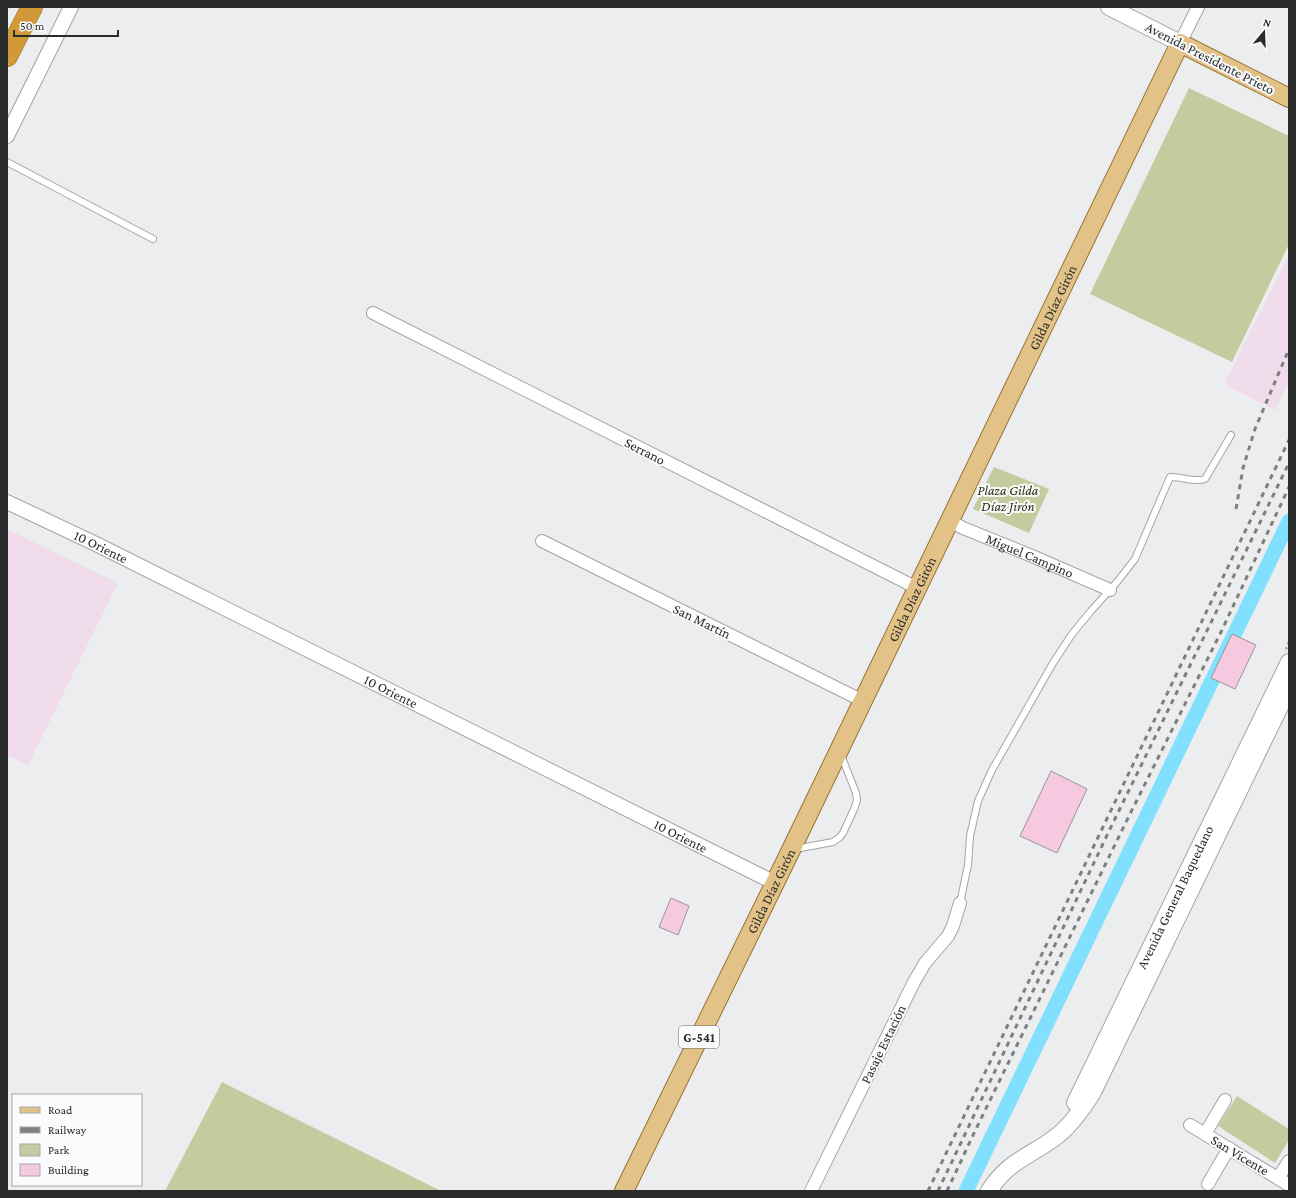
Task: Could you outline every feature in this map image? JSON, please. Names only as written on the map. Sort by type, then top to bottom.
[{"type":"highway","points":[[7,56],[32,7]]},
{"type":"main road","name":"Avenida Presidente Prieto","points":[[1109,7],[1289,98]]},
{"type":"main road","name":"Gilda Díaz Girón","points":[[624,1191],[791,850],[1180,44]]},
{"type":"main road","name":"Avenida General Baquedano","points":[[989,1191],[995,1181],[1010,1166],[1061,1133],[1288,675]]},
{"type":"street","points":[[7,136],[71,7]]},
{"type":"street","name":"Gilda Díaz Girón","points":[[1180,44],[1198,7]]},
{"type":"street","name":"Serrano","points":[[373,313],[917,588]]},
{"type":"street","name":"10 Oriente","points":[[7,502],[112,552],[775,883]]},
{"type":"street","name":"Miguel Campino","points":[[950,521],[963,528],[1110,590]]},
{"type":"street","name":"San Martín","points":[[542,541],[863,701]]},
{"type":"street","name":"Pasaje Estación","points":[[811,1191],[914,982],[925,963],[948,936],[953,926],[960,902]]},
{"type":"street","points":[[1205,1134],[1225,1100]]},
{"type":"street","name":"San Vicente","points":[[1190,1125],[1289,1185]]},
{"type":"street","points":[[1208,1184],[1229,1148]]},
{"type":"street","points":[[1278,1178],[1289,1160]]},
{"type":"lane","points":[[7,162],[153,239]]},
{"type":"lane","points":[[960,902],[968,865],[970,836],[978,802],[992,770],[1061,651],[1072,634],[1118,582],[1135,559],[1170,477],[1195,482],[1205,479],[1231,435]]},
{"type":"lane","points":[[791,850],[833,842],[843,833],[857,800],[856,793],[839,750]]},
{"type":"shaded area","points":[[1289,255],[1289,381],[1276,410],[1227,386],[1225,382]]},
{"type":"shaded area","points":[[7,529],[118,583],[28,765],[7,755]]},
{"type":"green space","points":[[1189,88],[1289,136],[1289,244],[1232,362],[1090,294]]},
{"type":"green space","name":"Plaza Gilda Díaz Jirón","points":[[994,467],[1049,489],[1029,533],[973,509]]},
{"type":"green space","points":[[222,1082],[441,1191],[165,1191]]},
{"type":"green space","points":[[1237,1096],[1289,1129],[1289,1140],[1275,1163],[1218,1126]]},
{"type":"building","points":[[1232,634],[1256,645],[1235,689],[1211,678]]},
{"type":"building","points":[[1051,771],[1087,789],[1057,853],[1020,836]]},
{"type":"building","points":[[671,898],[689,906],[678,935],[659,927]]},
{"type":"waterway","points":[[966,1191],[1289,521]]},
{"type":"railway","points":[[1236,509],[1243,468],[1255,429],[1289,349]]},
{"type":"railway","points":[[928,1191],[1289,440]]},
{"type":"railway","points":[[938,1191],[1110,829],[1289,463]]},
{"type":"railway","points":[[947,1191],[1130,814],[1221,632],[1289,487]]}]
